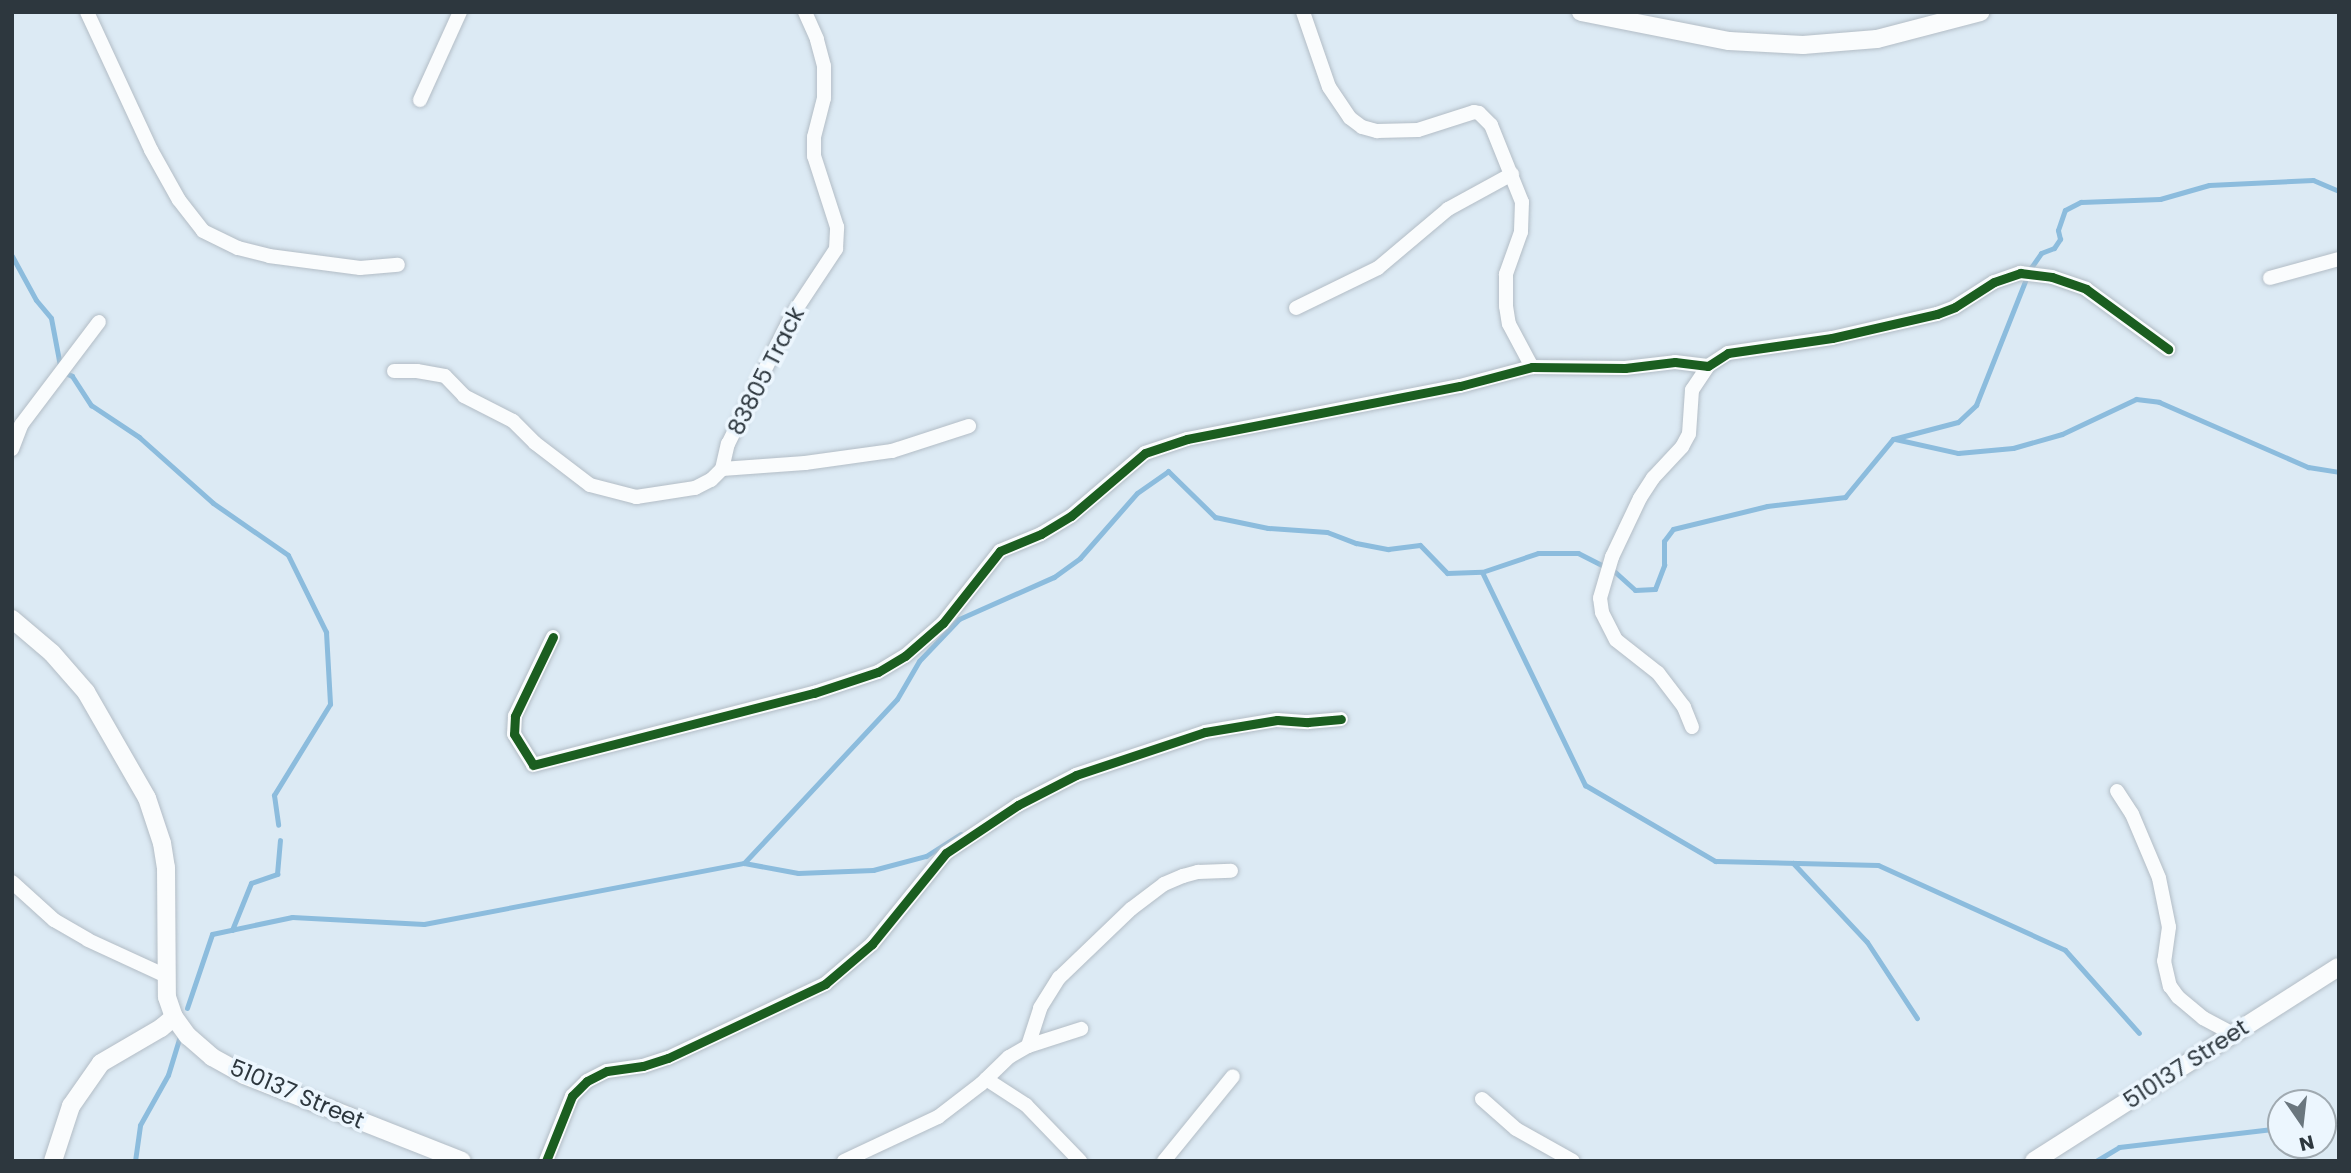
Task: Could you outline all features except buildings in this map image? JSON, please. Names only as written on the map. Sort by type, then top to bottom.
[{"type":"street","points":[[87,12],[151,150],[186,211],[202,231],[237,248],[269,256],[360,268],[398,265]]},
{"type":"street","points":[[420,100],[460,12]]},
{"type":"street","name":"83805 Track","points":[[722,469],[725,453],[791,317],[836,249],[837,227],[814,156],[814,138],[824,98],[824,66],[817,39],[804,12]]},
{"type":"street","points":[[1303,12],[1329,87],[1350,118],[1362,127],[1394,132],[1418,130],[1479,113],[1491,125],[1522,202],[1523,218],[1506,274],[1506,306],[1509,324],[1532,367]]},
{"type":"street","points":[[1581,12],[1729,41],[1803,45],[1877,39],[1981,12]]},
{"type":"street","points":[[1296,308],[1378,268],[1448,209],[1512,174]]},
{"type":"street","points":[[2270,278],[2339,260]]},
{"type":"street","points":[[1692,727],[1684,707],[1658,673],[1616,640],[1602,612],[1600,598],[1612,557],[1640,498],[1653,478],[1682,447],[1689,433],[1692,390],[1708,366],[1728,353],[1832,338],[1937,314],[1964,303],[1994,282],[2020,273],[2052,277],[2086,289],[2168,349]]},
{"type":"street","points":[[12,449],[21,425],[99,322]]},
{"type":"street","points":[[553,637],[515,716],[514,734],[533,765],[814,693],[878,672],[905,656],[943,624],[1000,551],[1041,534],[1071,516],[1133,462],[1163,446],[1237,428],[1460,386],[1532,367],[1625,368],[1675,362],[1708,366]]},
{"type":"street","points":[[394,371],[417,371],[445,376],[464,396],[513,421],[569,471],[590,485],[636,497],[686,490],[707,482],[722,469],[805,463],[892,450],[969,426]]},
{"type":"street","name":"510137 Street","points":[[12,618],[52,653],[86,692],[147,798],[162,843],[166,867],[164,975],[167,997],[174,1017],[188,1036],[212,1057],[244,1075],[441,1157],[462,1161]]},
{"type":"street","points":[[546,1161],[567,1106],[587,1081],[607,1071],[643,1066],[667,1058],[825,984],[872,944],[946,853],[1018,805],[1076,775],[1205,732],[1277,720],[1308,722],[1341,719]]},
{"type":"street","points":[[2117,791],[2132,814],[2159,878],[2169,927],[2164,961],[2170,986],[2196,1013],[2233,1034]]},
{"type":"street","points":[[1028,1046],[1040,1008],[1059,978],[1131,909],[1164,884],[1183,876],[1198,872],[1231,872]]},
{"type":"street","points":[[12,882],[54,920],[88,940],[164,975]]},
{"type":"street","name":"510137 Street","points":[[2034,1161],[2339,967]]},
{"type":"street","points":[[53,1161],[71,1107],[96,1068],[117,1051],[161,1028],[174,1017]]},
{"type":"street","points":[[844,1161],[938,1117],[1009,1057],[1028,1046],[1081,1029]]},
{"type":"street","points":[[1164,1161],[1233,1076]]},
{"type":"street","points":[[986,1079],[1026,1105],[1080,1161]]},
{"type":"street","points":[[1482,1100],[1516,1129],[1573,1161]]},
{"type":"waterway","points":[[2030,269],[2041,253],[2054,248],[2060,239],[2058,230],[2065,210],[2081,202],[2160,199],[2209,185],[2313,180],[2339,191]]},
{"type":"waterway","points":[[12,256],[36,300],[51,318],[61,371],[72,376],[91,405],[139,437],[213,503],[288,555],[326,632],[330,704],[274,795],[278,825]]},
{"type":"waterway","points":[[1614,571],[1635,590],[1655,589],[1664,565],[1664,541],[1673,529],[1767,506],[1845,497],[1893,439],[1958,422],[1976,405],[2025,281]]},
{"type":"waterway","points":[[1895,439],[1958,453],[2013,448],[2062,434],[2136,399],[2159,402],[2308,467],[2339,472]]},
{"type":"waterway","points":[[744,863],[897,699],[919,661],[959,619],[1054,577],[1080,558],[1137,493],[1168,471],[1215,517],[1268,528],[1327,532],[1356,543],[1388,549],[1420,545],[1447,573],[1482,572],[1538,553],[1578,553],[1602,565]]},
{"type":"waterway","points":[[1482,572],[1585,785],[1715,861],[1878,865],[2065,950],[2139,1033]]},
{"type":"waterway","points":[[187,1008],[212,934],[292,917],[424,924],[744,863],[798,873],[873,870],[926,856],[961,834]]},
{"type":"waterway","points":[[232,930],[251,883],[277,874],[280,840]]},
{"type":"waterway","points":[[1793,863],[1867,942],[1917,1018]]},
{"type":"waterway","points":[[135,1161],[140,1125],[168,1075],[179,1039]]},
{"type":"waterway","points":[[2096,1161],[2119,1147],[2267,1130]]},
{"type":"cycle path","points":[[553,637],[515,716],[514,734],[533,765],[814,693],[878,672],[905,656],[943,623],[1000,551],[1041,534],[1071,516],[1145,453],[1187,439],[1460,386],[1532,367],[1625,368],[1675,362],[1708,366],[1728,353],[1832,338],[1937,314],[1955,307],[1994,282],[2020,273],[2052,277],[2086,289],[2168,349]]},
{"type":"cycle path","points":[[546,1161],[572,1096],[587,1081],[607,1071],[643,1066],[668,1058],[825,984],[872,944],[946,853],[1018,805],[1076,775],[1205,732],[1277,720],[1308,722],[1341,719]]}]
